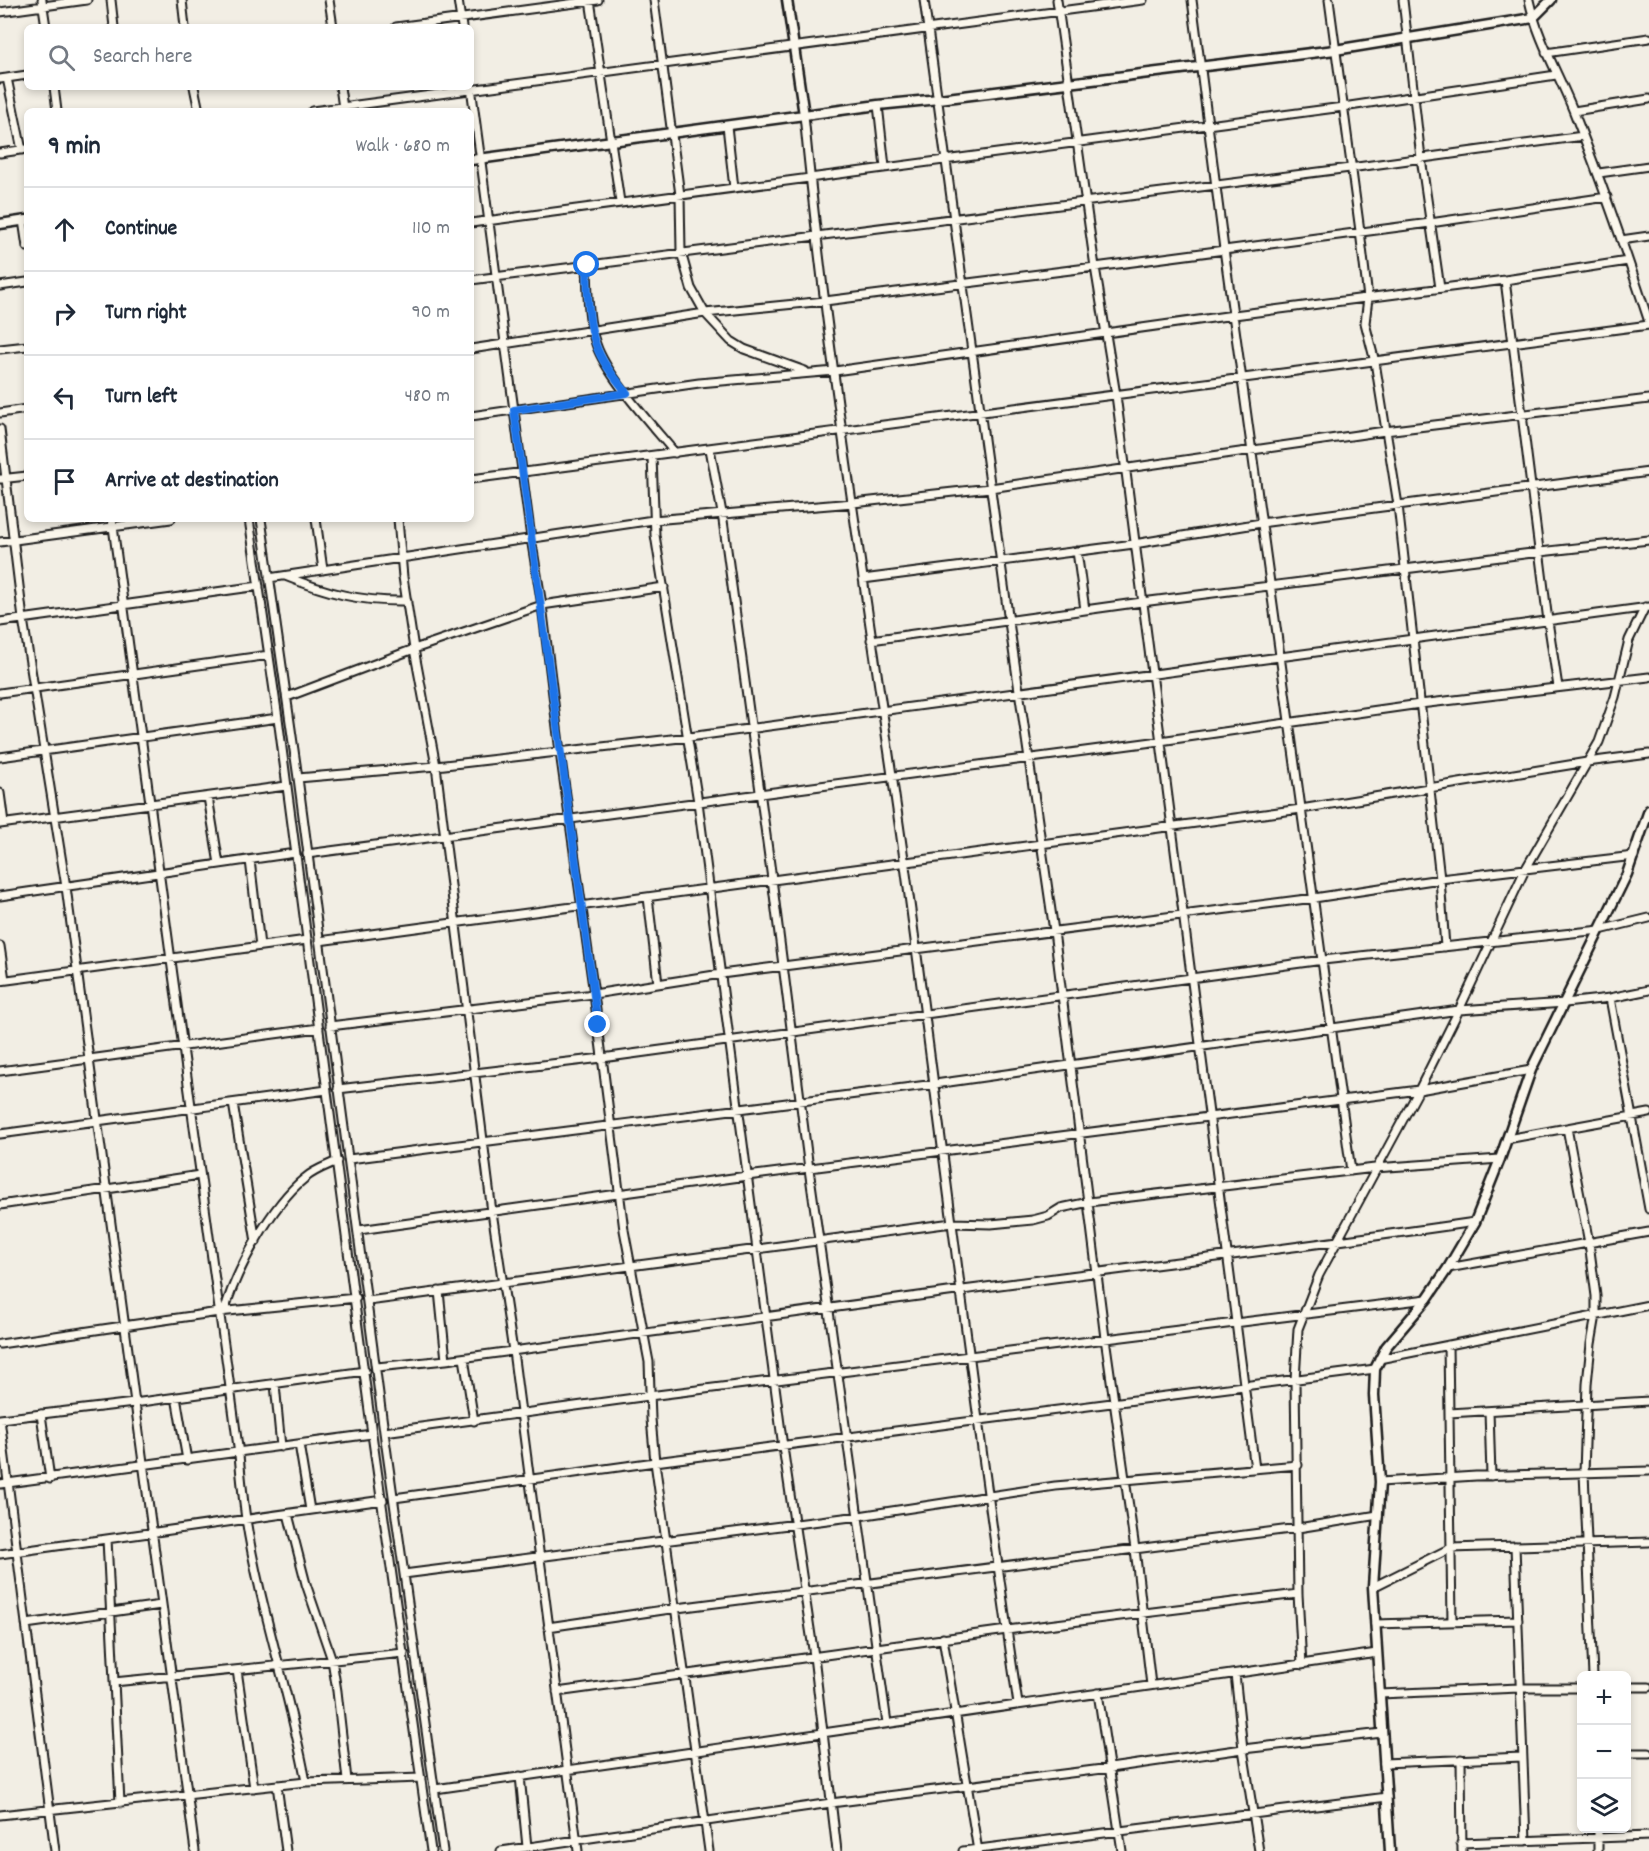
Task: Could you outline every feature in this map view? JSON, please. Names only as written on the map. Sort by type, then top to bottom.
[{"type":"street","points":[[0,12],[42,3],[87,0]]},
{"type":"street","points":[[111,0],[114,24]]},
{"type":"street","points":[[182,0],[185,24]]},
{"type":"street","points":[[329,0],[333,24]]},
{"type":"street","points":[[458,0],[461,24]]},
{"type":"street","points":[[417,24],[592,0],[600,72],[620,202]]},
{"type":"street","points":[[654,0],[680,195],[681,252],[691,288],[705,313],[721,332],[744,349],[808,372]]},
{"type":"street","points":[[787,0],[804,116],[825,301],[916,949],[978,1422],[1018,1704]]},
{"type":"street","points":[[924,0],[990,488],[1054,931],[1096,1273],[1135,1549],[1151,1685]]},
{"type":"street","points":[[1057,0],[1095,267],[1116,395],[1255,1469]]},
{"type":"street","points":[[474,88],[1143,0]]},
{"type":"street","points":[[1192,0],[1261,523],[1351,1171]]},
{"type":"street","points":[[1329,0],[1368,298],[1365,323],[1375,362],[1406,570],[1412,641],[1440,879],[1445,946]]},
{"type":"street","points":[[1403,0],[1421,158],[1440,288]]},
{"type":"street","points":[[474,479],[652,457],[1243,377],[1514,344],[1649,324],[1646,303],[1628,261],[1599,173],[1574,111],[1546,53],[1529,0]]},
{"type":"street","points":[[474,160],[611,143],[878,105],[1335,50],[1533,18],[1551,0]]},
{"type":"street","points":[[42,3],[46,24]]},
{"type":"street","points":[[1546,53],[1649,38]]},
{"type":"street","points":[[474,222],[1209,126],[1557,75]]},
{"type":"street","points":[[0,153],[24,149],[4,79],[24,76]]},
{"type":"street","points":[[54,90],[57,108]]},
{"type":"street","points":[[194,90],[198,108]]},
{"type":"street","points":[[340,90],[343,108]]},
{"type":"street","points":[[349,108],[459,90]]},
{"type":"street","points":[[471,90],[474,108]]},
{"type":"street","points":[[1574,111],[1649,99]]},
{"type":"street","points":[[878,105],[885,167]]},
{"type":"street","points":[[474,109],[619,1193],[644,1335],[650,1380],[655,1462],[709,1851]]},
{"type":"street","points":[[727,126],[734,188]]},
{"type":"street","points":[[474,280],[1350,168],[1583,136]]},
{"type":"street","points":[[1599,173],[1649,166]]},
{"type":"street","points":[[474,349],[705,313],[963,284],[1430,223],[1607,197]]},
{"type":"street","points":[[0,224],[24,220]]},
{"type":"street","points":[[1621,240],[1649,236]]},
{"type":"street","points":[[474,416],[627,393],[808,372],[835,371],[1505,280],[1628,261]]},
{"type":"street","points":[[587,265],[592,332],[602,357],[627,393],[675,453]]},
{"type":"street","points":[[1505,280],[1558,687]]},
{"type":"street","points":[[0,286],[24,282]]},
{"type":"street","points":[[0,349],[24,346]]},
{"type":"street","points":[[269,578],[653,520],[853,503],[990,488],[1385,431],[1649,399]]},
{"type":"street","points":[[0,413],[24,409]]},
{"type":"street","points":[[0,429],[3,479],[66,887],[195,1851]]},
{"type":"street","points":[[710,449],[722,513],[809,1169],[887,1723]]},
{"type":"street","points":[[652,457],[653,520],[698,802],[774,1382],[814,1656],[837,1851]]},
{"type":"street","points":[[863,579],[1134,544],[1261,523],[1649,472]]},
{"type":"street","points":[[3,479],[24,476]]},
{"type":"street","points":[[249,522],[338,1161],[372,1434],[431,1851]]},
{"type":"street","points":[[261,522],[443,1851]]},
{"type":"street","points":[[316,522],[323,570]]},
{"type":"street","points":[[398,522],[401,559],[414,649],[436,766],[492,1212],[513,1351],[578,1851]]},
{"type":"street","points":[[0,542],[112,523],[149,805],[172,958],[190,1109],[222,1312],[246,1520],[265,1615],[293,1716],[306,1782]]},
{"type":"street","points":[[871,640],[1142,602],[1649,540]]},
{"type":"street","points":[[1077,551],[1085,610]]},
{"type":"street","points":[[285,576],[316,589],[355,599],[377,602],[407,601]]},
{"type":"street","points":[[0,622],[258,586]]},
{"type":"street","points":[[287,697],[414,649],[542,605],[664,587]]},
{"type":"street","points":[[298,778],[436,766],[689,737],[1412,641],[1647,606]]},
{"type":"street","points":[[1302,1665],[1298,1594],[1298,1465],[1295,1380],[1298,1329],[1319,1275],[1419,1090],[1525,870],[1599,742],[1631,634],[1647,606]]},
{"type":"street","points":[[0,693],[269,655]]},
{"type":"street","points":[[307,854],[1160,741],[1420,704],[1649,677]]},
{"type":"street","points":[[0,757],[278,718]]},
{"type":"street","points":[[319,941],[1301,808],[1649,754]]},
{"type":"street","points":[[0,793],[2,824],[286,786]]},
{"type":"street","points":[[208,797],[219,864]]},
{"type":"street","points":[[1390,1851],[1373,1587],[1380,1482],[1374,1395],[1375,1369],[1386,1347],[1427,1299],[1475,1222],[1531,1070],[1634,856],[1646,829],[1649,810]]},
{"type":"street","points":[[0,896],[295,853]]},
{"type":"street","points":[[330,1026],[594,994],[721,974],[1314,898],[1440,879],[1634,856]]},
{"type":"street","points":[[250,860],[260,946]]},
{"type":"street","points":[[648,897],[658,984]]},
{"type":"street","points":[[338,1089],[602,1058],[1323,960],[1600,930],[1649,918]]},
{"type":"street","points":[[0,946],[2,980],[307,940]]},
{"type":"street","points":[[349,1159],[934,1084],[1459,1010],[1565,1003],[1610,998],[1649,990]]},
{"type":"street","points":[[1610,998],[1631,1117],[1646,1179],[1649,1209]]},
{"type":"street","points":[[0,1071],[88,1057],[319,1028]]},
{"type":"street","points":[[359,1230],[1079,1132],[1419,1090],[1531,1070]]},
{"type":"street","points":[[0,1134],[327,1090]]},
{"type":"street","points":[[233,1103],[256,1242]]},
{"type":"street","points":[[1507,1139],[1649,1113]]},
{"type":"street","points":[[1567,1128],[1589,1243],[1596,1315],[1586,1405],[1584,1473],[1593,1671]]},
{"type":"street","points":[[368,1301],[952,1223],[992,1224],[1033,1220],[1048,1216],[1062,1208],[1089,1202],[1375,1168],[1500,1159]]},
{"type":"street","points":[[222,1312],[256,1242],[282,1201],[304,1178],[338,1161]]},
{"type":"street","points":[[0,1205],[200,1175]]},
{"type":"street","points":[[376,1367],[644,1335],[1228,1255],[1337,1243],[1475,1222]]},
{"type":"street","points":[[1448,1268],[1649,1232]]},
{"type":"street","points":[[439,1291],[446,1360]]},
{"type":"street","points":[[0,1344],[222,1312],[356,1298]]},
{"type":"street","points":[[384,1432],[650,1396],[1427,1299]]},
{"type":"street","points":[[1379,1359],[1649,1305]]},
{"type":"street","points":[[1448,1345],[1452,1622]]},
{"type":"street","points":[[464,1358],[474,1421]]},
{"type":"street","points":[[394,1498],[1375,1369]]},
{"type":"street","points":[[55,1851],[17,1552],[4,1484],[0,1419],[365,1371]]},
{"type":"street","points":[[275,1384],[281,1447]]},
{"type":"street","points":[[176,1397],[187,1460]]},
{"type":"street","points":[[1449,1413],[1649,1401]]},
{"type":"street","points":[[1489,1411],[1491,1476]]},
{"type":"street","points":[[41,1414],[50,1479]]},
{"type":"street","points":[[4,1484],[372,1434]]},
{"type":"street","points":[[299,1444],[310,1510]]},
{"type":"street","points":[[404,1574],[859,1516],[989,1498],[1055,1486],[1298,1465]]},
{"type":"street","points":[[1380,1482],[1449,1477],[1649,1471]]},
{"type":"street","points":[[0,1554],[382,1500]]},
{"type":"street","points":[[288,1514],[306,1584],[332,1660],[338,1691],[347,1780]]},
{"type":"street","points":[[548,1627],[677,1608],[1298,1528],[1378,1515]]},
{"type":"street","points":[[107,1539],[120,1803]]},
{"type":"street","points":[[1373,1587],[1451,1548],[1649,1542]]},
{"type":"street","points":[[1515,1546],[1526,1841]]},
{"type":"street","points":[[557,1692],[943,1638],[1298,1594]]},
{"type":"street","points":[[26,1624],[162,1605]]},
{"type":"street","points":[[1375,1624],[1518,1620]]},
{"type":"street","points":[[943,1638],[978,1850]]},
{"type":"street","points":[[114,1682],[404,1653]]},
{"type":"street","points":[[435,1789],[1377,1653]]},
{"type":"street","points":[[237,1670],[254,1788]]},
{"type":"street","points":[[1235,1674],[1243,1749],[1259,1851]]},
{"type":"street","points":[[1631,1687],[1649,1687]]},
{"type":"street","points":[[1380,1694],[1577,1688]]},
{"type":"street","points":[[1098,1693],[1122,1851]]},
{"type":"street","points":[[501,1851],[831,1803],[1382,1733]]},
{"type":"street","points":[[1631,1753],[1649,1753]]},
{"type":"street","points":[[1384,1763],[1522,1757]]},
{"type":"street","points":[[1461,1759],[1462,1847],[1526,1841],[1649,1836]]},
{"type":"street","points":[[520,1776],[527,1847]]},
{"type":"street","points":[[0,1815],[306,1782],[421,1778]]},
{"type":"street","points":[[277,1785],[286,1851]]},
{"type":"street","points":[[963,1851],[1387,1797]]},
{"type":"street","points":[[1598,1833],[1598,1851]]},
{"type":"route","points":[[587,265],[592,332],[596,345],[612,374],[627,393],[514,410],[598,1025]]}]
